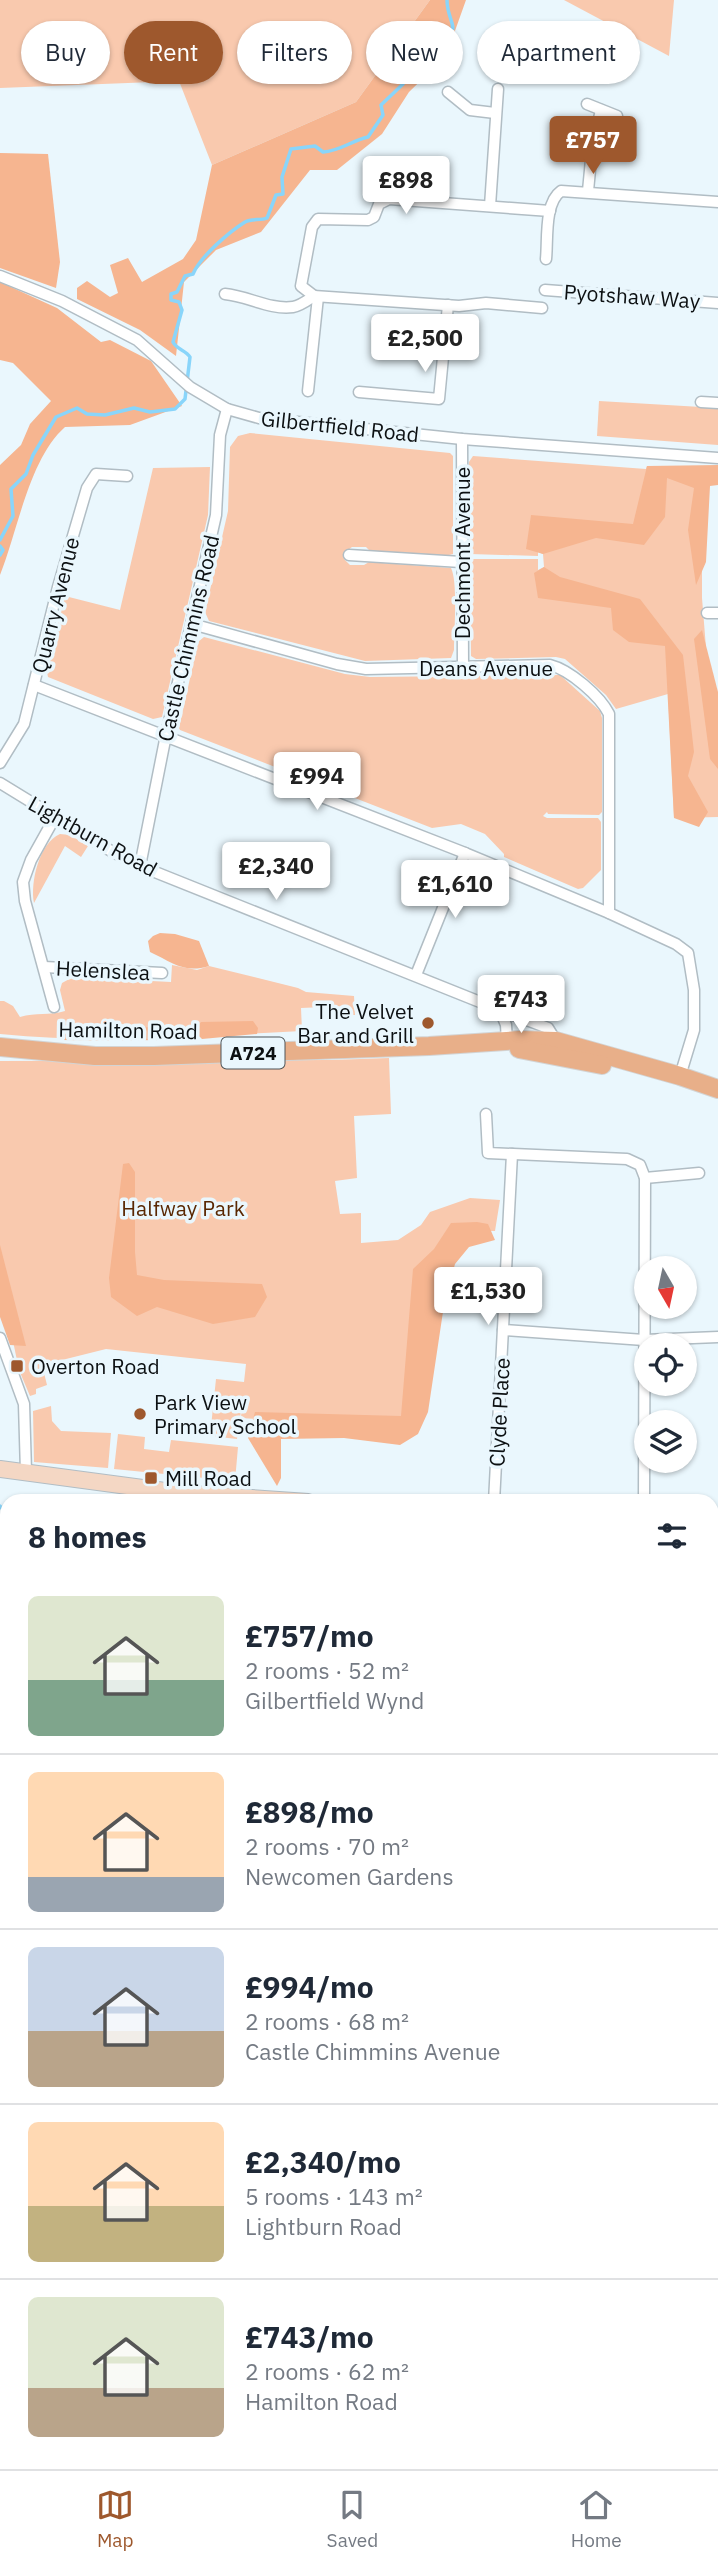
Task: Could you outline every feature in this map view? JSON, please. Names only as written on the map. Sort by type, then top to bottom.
[{"type":"main road","name":"Hamilton Road","points":[[0,1047],[95,1056],[154,1056],[556,1041],[718,1089]]},
{"type":"main road","name":"Hamilton Road","points":[[507,1042],[517,1048],[620,1069],[718,1101]]},
{"type":"street","points":[[490,206],[498,89]]},
{"type":"street","points":[[448,92],[470,110],[495,113]]},
{"type":"street","points":[[587,104],[617,116]]},
{"type":"street","points":[[588,191],[592,149],[601,110]]},
{"type":"street","points":[[546,259],[550,211],[561,191],[718,201]]},
{"type":"street","points":[[542,308],[316,296],[300,286],[312,227],[318,219],[368,220],[374,217],[379,204],[389,199],[550,211]]},
{"type":"street","name":"Gilbertfield Road","points":[[0,276],[62,301],[137,340],[190,387],[227,408],[259,418],[462,439],[718,458]]},
{"type":"street","name":"Pyotshaw Way","points":[[545,290],[718,303]]},
{"type":"street","points":[[225,294],[242,296],[257,303],[295,307],[316,296]]},
{"type":"street","points":[[308,391],[316,296]]},
{"type":"street","points":[[359,392],[439,399],[448,305]]},
{"type":"street","points":[[701,402],[718,403]]},
{"type":"street","name":"Castle Chimmins Road","points":[[140,866],[166,735],[216,515],[220,435],[227,408]]},
{"type":"street","name":"Dechmont Avenue","points":[[462,439],[463,667]]},
{"type":"street","name":"Quarry Avenue","points":[[0,764],[24,724],[58,587],[87,488],[96,474],[127,476]]},
{"type":"street","points":[[349,555],[461,562]]},
{"type":"street","name":"Deans Avenue","points":[[192,624],[337,664],[366,669],[550,664],[564,668],[605,705],[610,723],[609,913]]},
{"type":"street","points":[[34,685],[465,853],[677,944],[688,953],[694,990],[694,1030],[680,1076]]},
{"type":"street","name":"Lightburn Road","points":[[0,783],[140,866],[548,1028],[556,1041]]},
{"type":"street","points":[[54,1007],[25,901],[23,882],[30,860],[55,817]]},
{"type":"street","points":[[416,975],[465,853]]},
{"type":"street","name":"Helenslea","points":[[44,967],[162,974]]},
{"type":"street","points":[[500,1010],[506,1025],[507,1042]]},
{"type":"street","points":[[486,1114],[488,1153],[627,1159],[640,1165],[645,1178],[644,1333]]},
{"type":"street","name":"Clyde Place","points":[[494,1494],[512,1154]]},
{"type":"street","points":[[645,1178],[699,1173]]},
{"type":"street","points":[[503,1330],[634,1339]]},
{"type":"street","points":[[697,1338],[718,1337]]},
{"type":"street","points":[[0,1338],[24,1404],[26,1472]]},
{"type":"street","points":[[644,1396],[644,1494]]},
{"type":"street","points":[[0,1469],[162,1494]]},
{"type":"green space","points":[[0,0],[430,0],[415,21],[366,21],[366,84],[369,84],[356,102],[212,165],[180,84],[223,84],[223,21],[124,21],[124,83],[110,84],[110,21],[21,21],[21,84],[102,84],[0,88]]},
{"type":"green space","points":[[564,0],[674,0],[669,56],[640,41],[640,21],[603,21]]},
{"type":"green space","points":[[599,401],[718,408],[718,445],[597,436]]},
{"type":"green space","points":[[250,433],[450,453],[453,456],[453,554],[445,556],[371,552],[366,547],[352,547],[345,552],[344,559],[350,565],[364,565],[369,562],[451,568],[455,608],[454,650],[451,658],[365,661],[209,621],[205,612],[228,511],[230,447],[238,436]]},
{"type":"green space","points":[[473,456],[646,469],[647,466],[702,466],[702,598],[709,685],[718,714],[718,817],[674,818],[668,694],[616,709],[606,695],[565,659],[476,659],[471,656],[472,559],[538,559],[538,570],[544,567],[543,554],[538,552],[538,556],[470,554],[469,462]]},
{"type":"green space","points":[[210,467],[208,515],[162,717],[153,719],[48,677],[65,596],[120,610],[153,468]]},
{"type":"green space","points":[[204,637],[345,674],[370,677],[560,675],[600,711],[602,812],[599,815],[547,812],[543,816],[598,818],[601,822],[601,870],[583,888],[578,889],[504,857],[485,834],[461,824],[432,828],[180,730],[198,642]]},
{"type":"green space","points":[[60,834],[70,835],[88,846],[81,857],[65,846],[34,903],[33,885],[41,855]]},
{"type":"green space","points":[[172,965],[197,970],[209,966],[306,992],[354,996],[355,1015],[347,1015],[347,1006],[301,1008],[302,1031],[113,1039],[0,1034],[0,1001],[13,1006],[20,1017],[65,1011],[60,990],[62,983],[73,977],[171,982]]},
{"type":"green space","name":"Halfway Park","points":[[389,1058],[391,1114],[354,1116],[357,1178],[335,1181],[340,1214],[361,1213],[361,1243],[398,1240],[421,1225],[430,1212],[470,1198],[500,1200],[495,1231],[457,1231],[407,1429],[241,1418],[242,1404],[237,1439],[210,1436],[216,1379],[244,1382],[246,1364],[106,1349],[42,1365],[47,1385],[36,1389],[36,1394],[30,1396],[19,1370],[0,1279],[0,1061]]},
{"type":"green space","points":[[51,1406],[52,1421],[61,1431],[111,1433],[108,1468],[34,1462],[33,1411]]},
{"type":"green space","points":[[118,1434],[145,1437],[144,1449],[169,1452],[171,1440],[238,1447],[235,1481],[114,1469]]},
{"type":"shaded area","points":[[430,0],[466,0],[458,21],[415,21]]},
{"type":"shaded area","points":[[369,84],[417,84],[409,92],[382,134],[337,170],[310,170],[261,232],[216,250],[184,282],[176,356],[140,330],[77,299],[77,288],[87,281],[110,297],[118,293],[110,265],[128,258],[142,282],[183,259],[196,240],[212,165],[356,102]]},
{"type":"shaded area","points":[[0,153],[48,154],[60,262],[56,288],[0,268]]},
{"type":"shaded area","points":[[0,282],[57,308],[101,342],[110,340],[151,361],[182,406],[130,425],[65,427],[42,457],[33,476],[0,575],[0,465],[21,445],[30,424],[51,401],[13,363],[0,360]]},
{"type":"shaded area","points":[[718,465],[718,485],[710,486],[706,562],[696,585],[688,530],[694,488],[667,478],[665,517],[644,545],[596,538],[543,554],[526,549],[531,515],[633,524],[647,466]]},
{"type":"shaded area","points":[[544,567],[560,577],[640,599],[683,655],[694,752],[688,776],[708,812],[699,827],[674,818],[665,646],[629,642],[613,630],[611,608],[538,598],[534,573]]},
{"type":"shaded area","points":[[702,630],[718,692],[718,769],[710,759],[694,639]]},
{"type":"shaded area","points":[[160,933],[199,941],[209,966],[185,968],[150,952],[148,941]]},
{"type":"shaded area","points":[[253,1021],[258,1028],[257,1034],[202,1039],[197,1034],[197,1027],[201,1022]]},
{"type":"shaded area","points":[[173,1027],[177,1031],[171,1040],[62,1040],[59,1035],[64,1029],[74,1028]]},
{"type":"shaded area","points":[[129,1163],[135,1172],[137,1275],[164,1280],[262,1284],[267,1297],[255,1317],[213,1324],[157,1307],[137,1316],[111,1297],[109,1278],[123,1164]]},
{"type":"shaded area","points":[[451,1223],[488,1224],[495,1240],[469,1247],[455,1264],[444,1305],[428,1412],[418,1434],[400,1445],[344,1438],[281,1439],[281,1478],[277,1486],[248,1438],[255,1412],[401,1416],[413,1269],[434,1249]]},
{"type":"shaded area","points":[[0,1245],[26,1346],[10,1345],[0,1317]]},
{"type":"waterway","points":[[0,540],[13,516],[11,489],[26,474],[33,455],[56,417],[77,408],[87,414],[105,415],[134,408],[150,412],[175,409],[185,399],[190,357],[173,342],[182,310],[179,302],[171,300],[171,294],[177,292],[185,276],[193,274],[208,253],[231,232],[248,221],[267,218],[276,195],[283,194],[282,177],[291,149],[315,146],[323,152],[368,137],[383,115],[381,105],[403,84],[392,76],[407,65],[408,54],[412,50],[424,58],[431,56],[433,42],[450,34],[453,26],[447,0]]},
{"type":"waterway","points":[[0,546],[3,550],[0,555]]},
{"type":"place","name":"The Velvet Bar and Grill","points":[[428,1023]]},
{"type":"place","name":"Overton Road","points":[[17,1366]]},
{"type":"place","name":"Park View Primary School","points":[[140,1414]]},
{"type":"place","name":"Mill Road","points":[[151,1478]]}]
